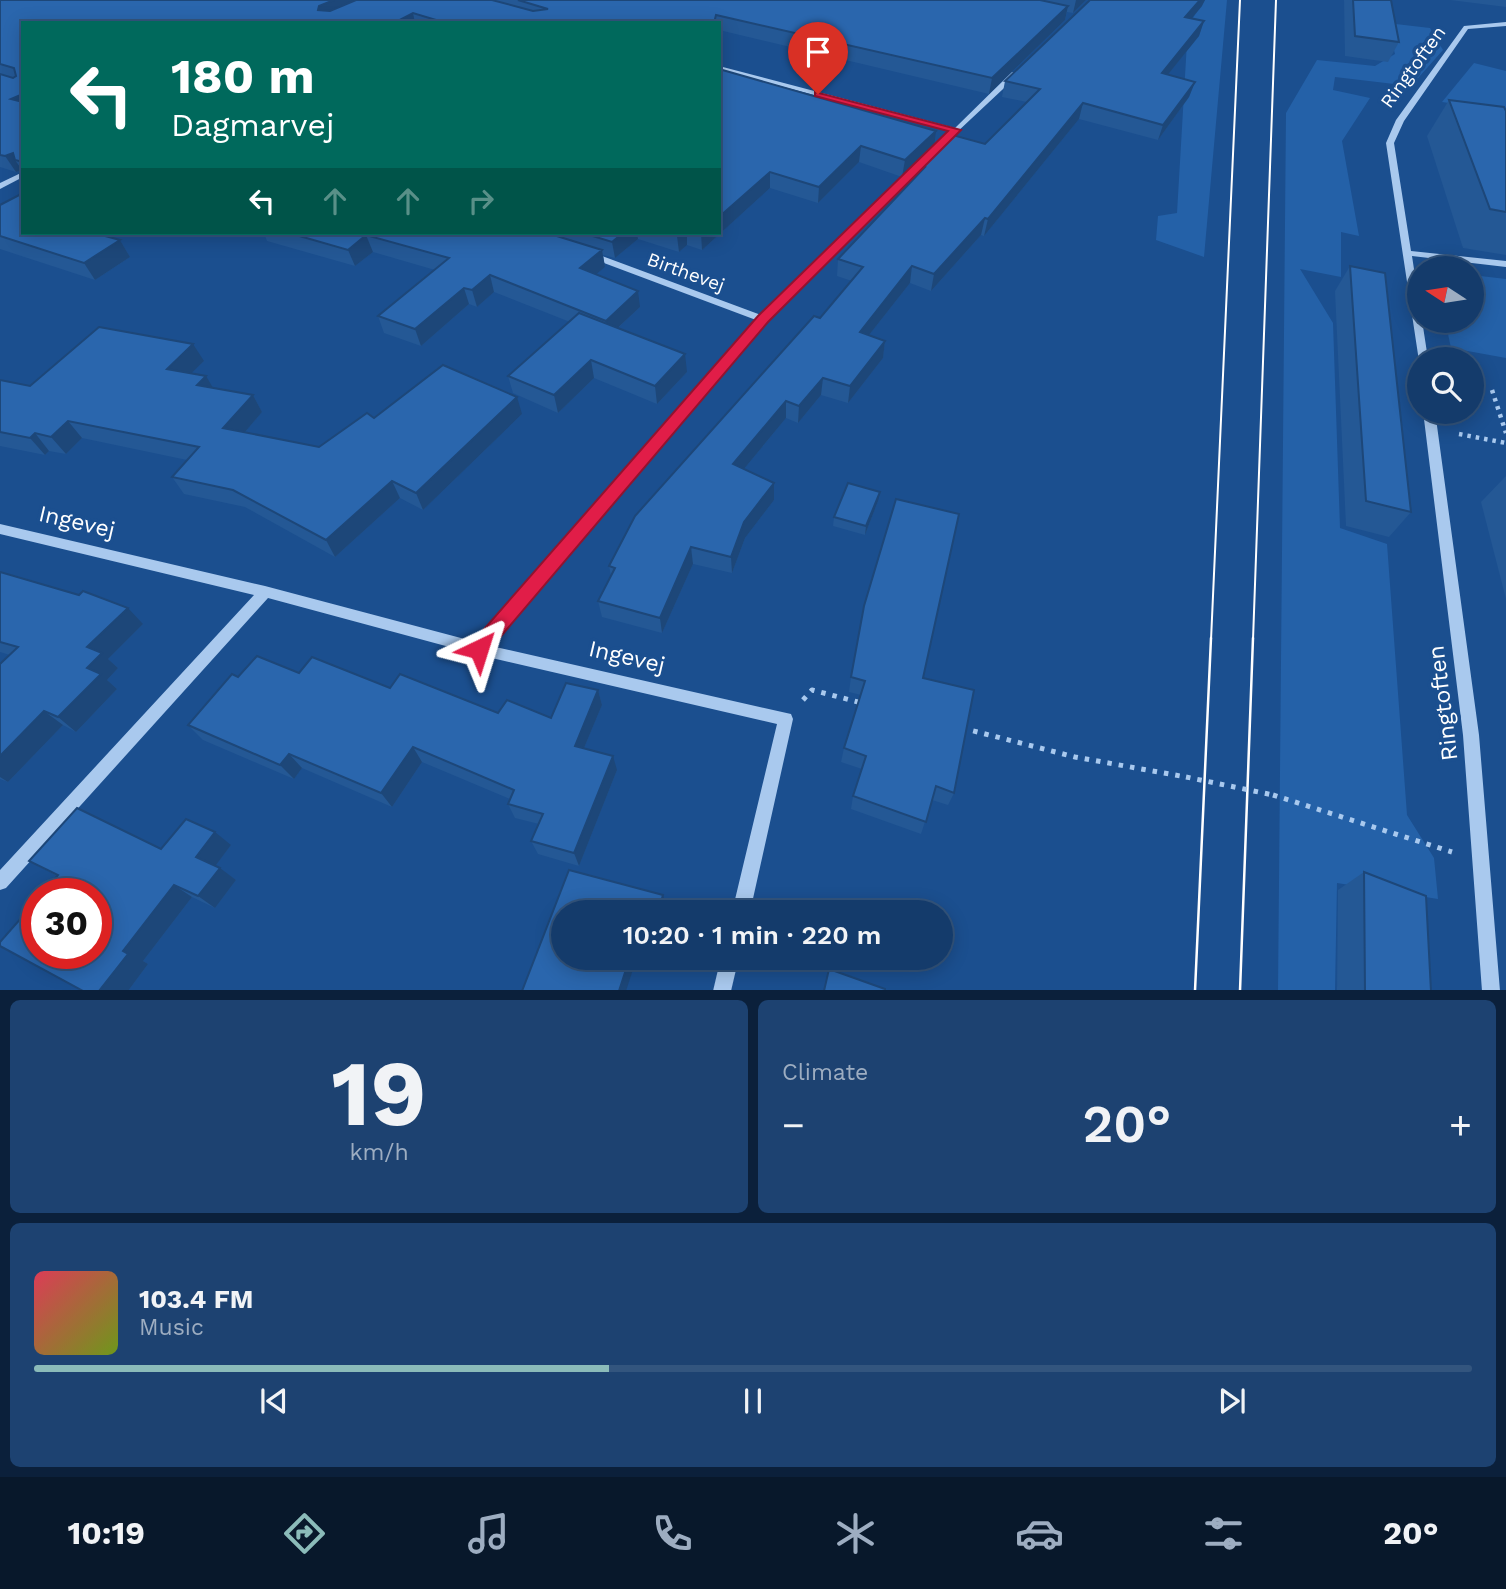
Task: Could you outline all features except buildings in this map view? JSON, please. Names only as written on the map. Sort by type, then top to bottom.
[{"type":"street","name":"Ringtoften","points":[[1421,347],[1390,143],[1395,123],[1414,103],[1443,55],[1466,27],[1506,24]]},
{"type":"street","points":[[479,649],[763,319],[1025,65]]},
{"type":"street","points":[[721,69],[956,130]]},
{"type":"street","points":[[0,186],[21,175]]},
{"type":"street","name":"Birthevej","points":[[573,248],[763,319]]},
{"type":"street","points":[[1409,253],[1506,264]]},
{"type":"street","name":"Ringtoften","points":[[1431,424],[1471,735],[1491,990]]},
{"type":"street","name":"Ingevej","points":[[0,530],[265,592],[479,649],[786,719]]},
{"type":"street","points":[[0,882],[265,592]]},
{"type":"street","points":[[744,900],[786,719]]},
{"type":"street","points":[[722,990],[727,970]]},
{"type":"path","points":[[1493,390],[1506,433]]},
{"type":"path","points":[[1431,428],[1506,443]]},
{"type":"path","points":[[786,719],[812,690],[864,704]]},
{"type":"path","points":[[957,727],[1076,757],[1273,795],[1480,861]]},
{"type":"shaded area","points":[[1205,0],[1227,0],[1204,257],[1156,240],[1158,216],[1177,213],[1188,25]]},
{"type":"shaded area","points":[[1387,23],[1430,28],[1443,50],[1411,86],[1335,77],[1333,90],[1370,98],[1342,141],[1359,236],[1341,232],[1341,277],[1300,269],[1333,323],[1340,528],[1387,544],[1407,815],[1434,858],[1438,899],[1337,883],[1335,990],[1278,990],[1286,113],[1317,60],[1375,66],[1395,54]]},
{"type":"shaded area","points":[[1474,63],[1506,71],[1506,111],[1442,102]]},
{"type":"shaded area","points":[[1484,276],[1506,279],[1506,358],[1484,354],[1484,347],[1451,347],[1448,333],[1484,333]]},
{"type":"tram line","points":[[1211,640],[1240,0]]},
{"type":"tram line","points":[[1253,640],[1276,0]]},
{"type":"tram line","points":[[1195,990],[1211,638]]},
{"type":"tram line","points":[[1240,990],[1253,638]]},
{"type":"route","points":[[479,649],[763,319],[956,130],[818,94]]}]
